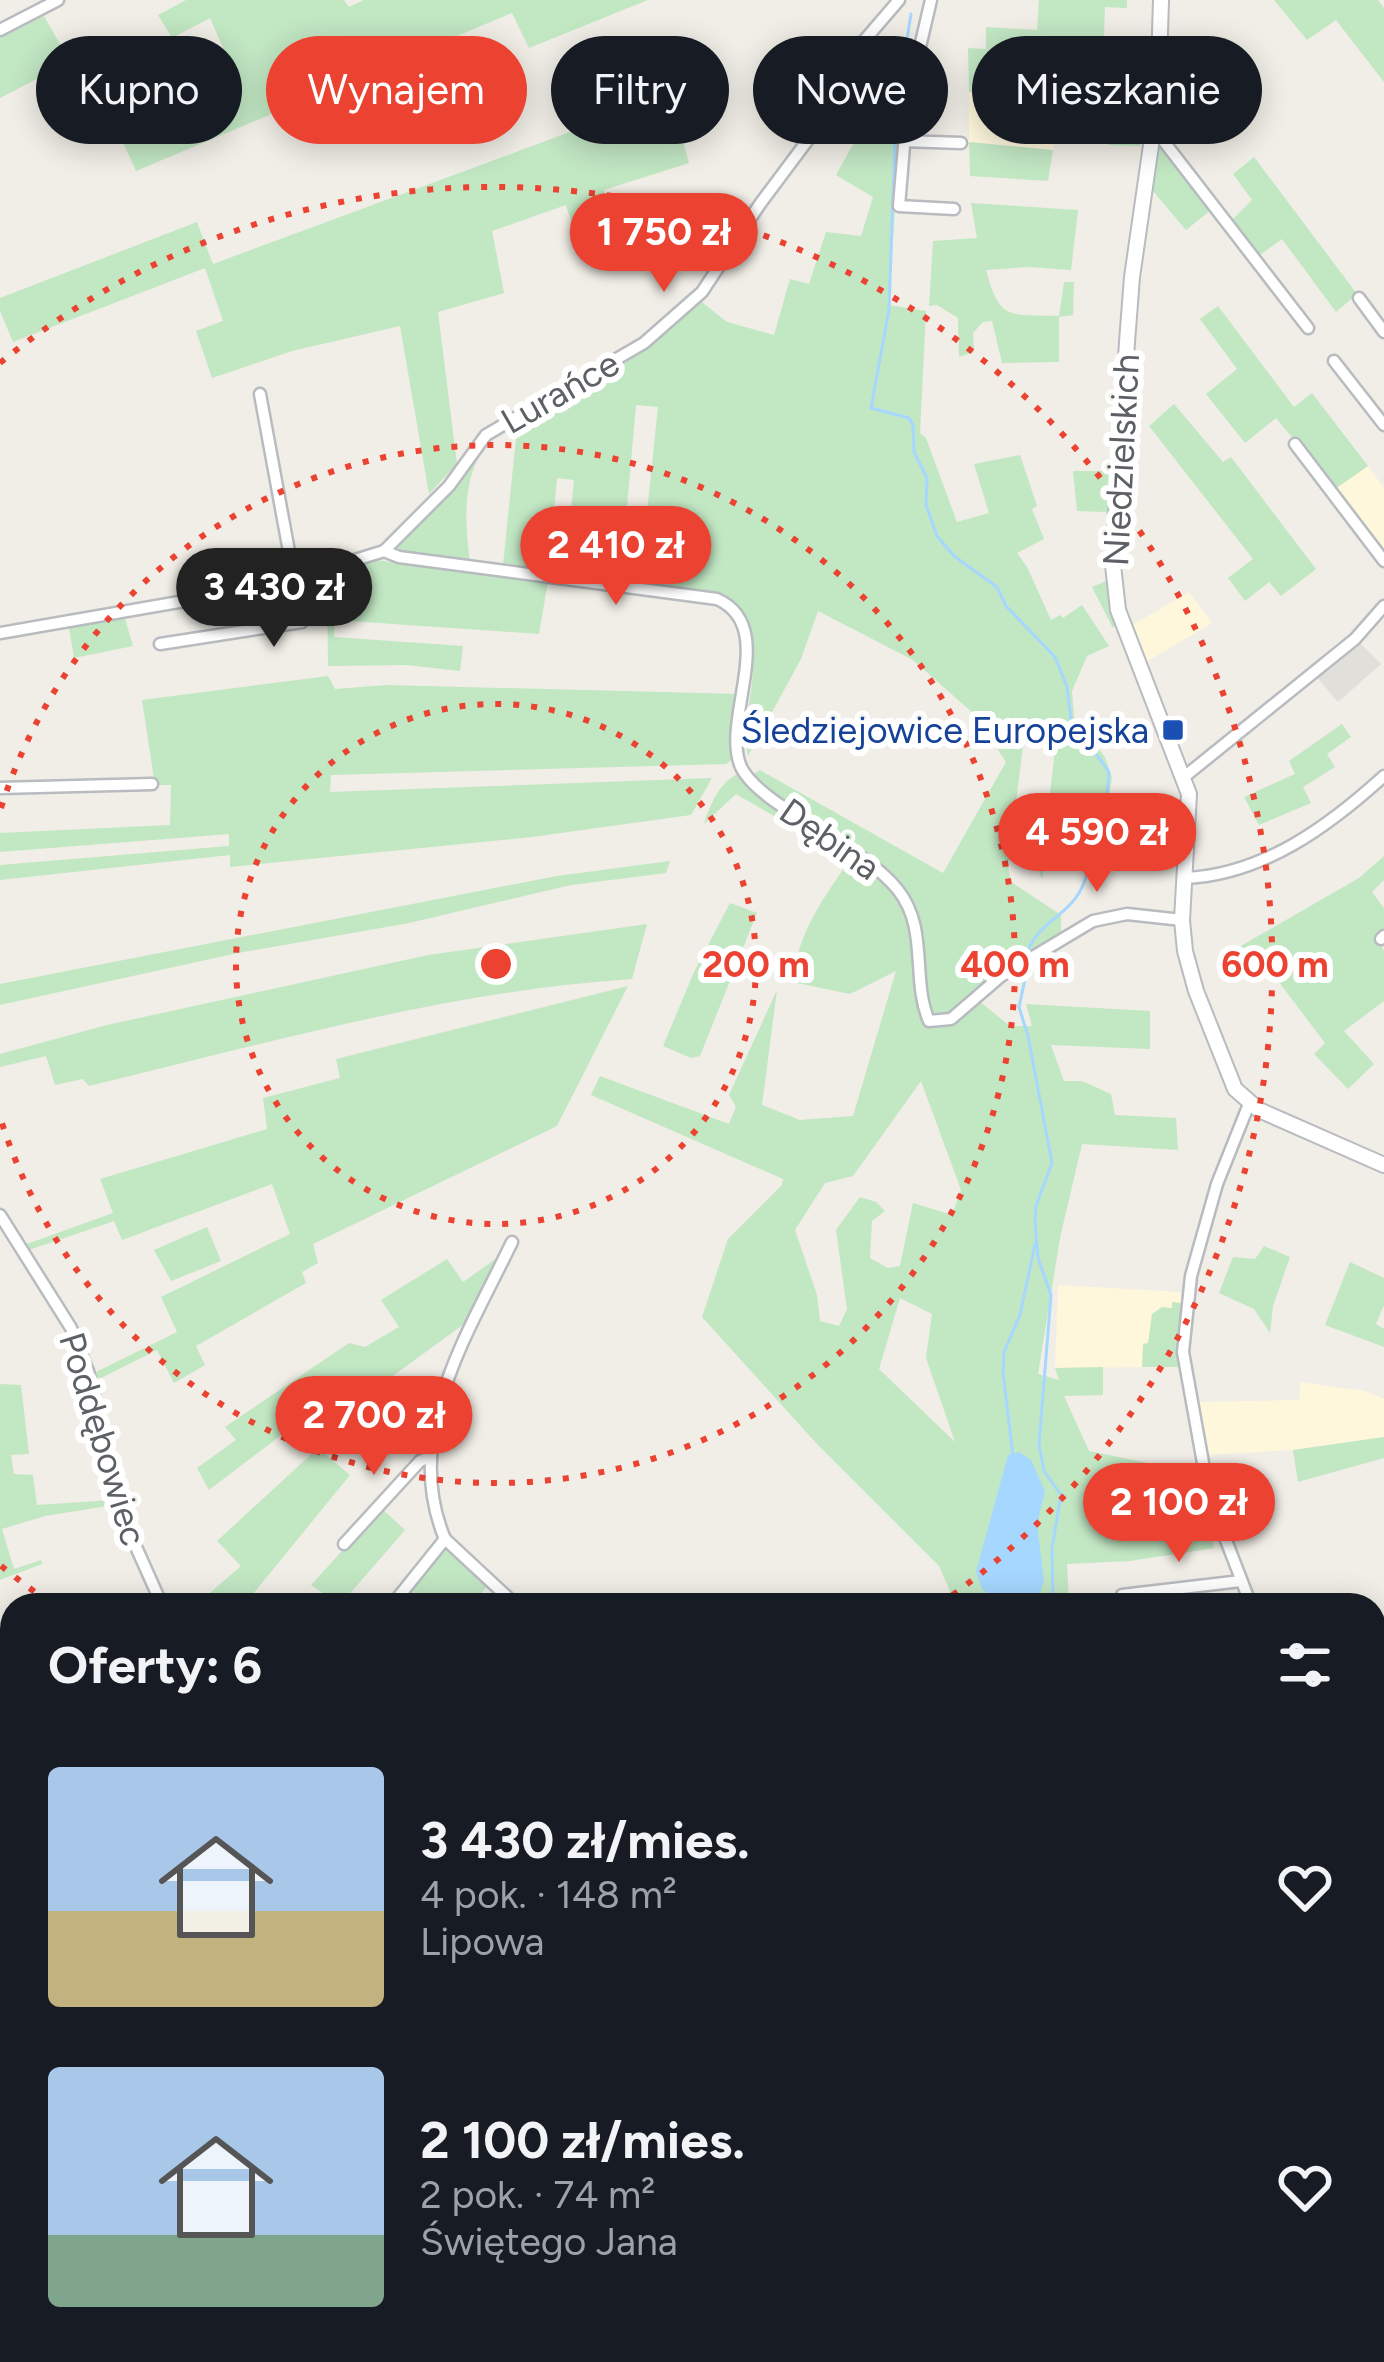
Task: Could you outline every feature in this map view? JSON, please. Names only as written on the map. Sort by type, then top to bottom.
[{"type":"street","points":[[0,30],[58,0]]},
{"type":"street","name":"Lurańce","points":[[384,551],[449,485],[486,435],[644,343],[702,292],[822,121],[863,43],[899,0]]},
{"type":"street","points":[[920,36],[931,0]]},
{"type":"street","name":"Niedzielskich","points":[[1161,0],[1161,36]]},
{"type":"street","points":[[948,143],[962,143]]},
{"type":"street","points":[[903,144],[899,206],[954,209]]},
{"type":"street","name":"Niedzielskich","points":[[1152,144],[1132,277],[1114,589],[1127,642],[1184,777],[1190,811],[1182,920],[1195,988],[1235,1089],[1249,1104]]},
{"type":"street","points":[[1166,144],[1308,328]]},
{"type":"street","points":[[1359,298],[1384,332]]},
{"type":"street","points":[[1334,362],[1384,425]]},
{"type":"street","points":[[160,644],[302,622],[260,394]]},
{"type":"street","points":[[1295,444],[1384,561]]},
{"type":"street","points":[[0,633],[294,580],[384,551]]},
{"type":"street","name":"Dębina","points":[[384,551],[399,557],[695,594],[730,604],[742,615],[747,634],[739,760],[761,791],[861,853],[902,894],[918,938],[929,1021],[951,1019],[985,987],[1085,925],[1111,915],[1182,920]]},
{"type":"street","points":[[1184,777],[1354,639],[1384,606]]},
{"type":"street","points":[[1187,878],[1240,866],[1303,840],[1384,776]]},
{"type":"street","points":[[0,788],[152,784]]},
{"type":"street","points":[[1246,1593],[1209,1496],[1184,1352],[1190,1276],[1216,1184],[1249,1104],[1384,1165]]},
{"type":"street","name":"Poddębowiec","points":[[0,1215],[71,1328],[88,1371],[124,1520],[157,1593]]},
{"type":"street","points":[[503,1593],[445,1539],[432,1492],[430,1457],[442,1392],[512,1242]]},
{"type":"street","points":[[344,1544],[420,1461],[430,1457]]},
{"type":"street","points":[[402,1593],[445,1539]]},
{"type":"street","points":[[1139,1593],[1241,1581]]},
{"type":"shaded area","points":[[969,92],[972,142],[969,142]]},
{"type":"shaded area","points":[[990,144],[1053,144],[1053,150]]},
{"type":"shaded area","points":[[1368,466],[1384,488],[1384,557],[1335,489]]},
{"type":"shaded area","points":[[1189,592],[1212,623],[1143,664],[1129,627]]},
{"type":"shaded area","points":[[1358,641],[1381,664],[1338,702],[1316,676]]},
{"type":"shaded area","points":[[1058,1285],[1181,1292],[1180,1367],[1055,1368]]},
{"type":"shaded area","points":[[1300,1382],[1365,1391],[1384,1399],[1384,1437],[1293,1450],[1206,1455],[1199,1402],[1299,1400]]},
{"type":"green space","points":[[186,0],[344,0],[349,7],[364,0],[648,0],[529,48],[512,13],[457,36],[266,36],[266,116],[242,126],[242,36],[218,36],[210,18],[171,36],[158,15]]},
{"type":"green space","points":[[1039,0],[1127,0],[1127,8],[1105,7],[1104,36],[986,36],[986,27],[1037,30]]},
{"type":"green space","points":[[1274,0],[1378,0],[1384,8],[1384,82],[1336,20],[1307,40]]},
{"type":"green space","points":[[44,16],[55,36],[36,36],[36,79],[0,98],[0,38]]},
{"type":"green space","points":[[968,48],[972,48],[972,92],[969,92]]},
{"type":"green space","points":[[551,139],[551,144],[684,144],[689,163],[604,190],[613,230],[577,240],[566,205],[492,231],[504,293],[438,312],[457,464],[429,494],[400,326],[292,351],[212,378],[196,331],[223,321],[205,268],[13,342],[0,311],[0,298],[197,222],[213,264]]},
{"type":"green space","points":[[969,142],[1053,150],[1048,181],[970,176]]},
{"type":"green space","points":[[124,144],[200,144],[136,171]]},
{"type":"green space","points":[[853,144],[899,144],[889,305],[926,311],[920,433],[926,438],[957,522],[989,513],[974,464],[1020,455],[1044,539],[1017,553],[1051,620],[1082,605],[1109,646],[1087,656],[1072,691],[1074,717],[1105,757],[1112,778],[1095,868],[1092,842],[1100,819],[1096,815],[1100,796],[1079,794],[1075,813],[1055,809],[1042,878],[1040,875],[1059,718],[1039,725],[1023,746],[1008,866],[1011,882],[1061,915],[1061,935],[1006,966],[979,1001],[1010,1026],[1032,1026],[1026,1004],[1150,1011],[1150,1049],[1051,1045],[1064,1081],[1082,1081],[1111,1094],[1115,1115],[1176,1118],[1178,1150],[1082,1144],[1060,1238],[1038,1374],[1059,1380],[1055,1368],[1103,1367],[1103,1395],[1064,1396],[1089,1451],[1148,1463],[1149,1494],[1135,1495],[1134,1531],[1159,1531],[1207,1516],[1214,1548],[1130,1561],[1067,1564],[1069,1593],[948,1593],[939,1566],[817,1444],[702,1317],[728,1239],[783,1179],[591,1095],[600,1076],[729,1124],[736,1107],[729,1095],[777,990],[762,1105],[800,1120],[853,1116],[896,971],[850,994],[792,982],[806,933],[850,860],[736,794],[704,824],[710,809],[732,777],[739,773],[744,780],[760,770],[943,873],[1006,762],[974,714],[913,660],[818,611],[801,659],[748,756],[754,656],[743,613],[713,594],[634,583],[646,522],[658,407],[636,405],[615,580],[565,573],[574,480],[557,478],[549,569],[503,565],[518,419],[628,360],[698,299],[727,322],[774,335],[790,279],[809,284],[826,232],[861,236],[873,197],[836,175]],"holes":[[[921,1081],[961,1190],[952,1215],[913,1203],[900,1266],[888,1268],[870,1258],[872,1221],[885,1211],[860,1197],[836,1230],[847,1309],[839,1326],[820,1321],[817,1295],[795,1230],[825,1183],[853,1176]],[[900,1298],[932,1314],[926,1358],[955,1442],[879,1369]]]},
{"type":"green space","points":[[1162,144],[1211,210],[1186,230],[1153,191]]},
{"type":"green space","points":[[1254,157],[1357,294],[1336,312],[1282,239],[1257,257],[1230,222],[1252,200],[1233,174]]},
{"type":"green space","points":[[971,203],[1078,210],[1071,270],[986,270],[996,299],[1018,314],[1059,316],[1064,282],[1074,282],[1073,315],[1059,317],[1059,362],[1002,363],[992,321],[983,322],[973,333],[974,352],[959,357],[958,318],[937,305],[929,306],[933,241],[977,238]]},
{"type":"green space","points":[[1218,306],[1294,407],[1312,393],[1368,466],[1335,489],[1276,418],[1245,443],[1206,394],[1237,369],[1200,319]]},
{"type":"green space","points":[[1174,404],[1223,462],[1231,457],[1316,569],[1281,596],[1269,582],[1245,601],[1228,578],[1253,559],[1149,426]]},
{"type":"green space","points":[[482,451],[468,491],[470,562],[399,552],[398,545]]},
{"type":"green space","points":[[1073,471],[1114,471],[1113,628],[1092,587],[1106,581],[1106,512],[1077,511]]},
{"type":"green space","points":[[374,560],[548,581],[539,634],[335,620],[334,637],[463,646],[460,671],[406,665],[328,666],[327,574]]},
{"type":"green space","points":[[124,615],[133,646],[74,658],[69,628]]},
{"type":"green space","points":[[328,676],[335,689],[387,685],[739,694],[733,759],[726,764],[331,775],[330,792],[712,778],[691,815],[532,837],[230,867],[230,855],[0,880],[0,865],[229,846],[229,834],[0,852],[0,833],[170,825],[171,785],[156,785],[142,700]]},
{"type":"green space","points":[[1342,724],[1351,737],[1327,754],[1335,767],[1303,787],[1311,803],[1259,825],[1244,797],[1295,774],[1289,761]]},
{"type":"green space","points":[[1384,856],[1384,880],[1372,892],[1384,908],[1384,928],[1376,937],[1384,951],[1384,1001],[1344,1031],[1374,1064],[1348,1089],[1314,1054],[1325,1043],[1269,969],[1247,979],[1232,951],[1359,878]]},
{"type":"green space","points":[[670,861],[666,873],[571,885],[409,923],[238,953],[0,1005],[0,984],[557,876]]},
{"type":"green space","points":[[730,903],[757,913],[700,1056],[691,1058],[663,1046]]},
{"type":"green space","points":[[647,924],[632,979],[427,1007],[89,1086],[83,1079],[55,1085],[46,1056],[0,1067],[0,1054],[107,1025],[428,955]]},
{"type":"green space","points":[[628,986],[557,1126],[313,1244],[318,1263],[302,1272],[306,1283],[196,1346],[205,1365],[174,1383],[157,1350],[95,1381],[94,1373],[177,1332],[161,1297],[290,1234],[272,1184],[122,1240],[114,1221],[29,1250],[27,1244],[113,1213],[100,1179],[267,1129],[263,1098],[340,1078],[336,1059]]},
{"type":"green space","points":[[207,1227],[221,1261],[171,1281],[154,1250]]},
{"type":"green space","points":[[1264,1246],[1290,1257],[1273,1306],[1270,1333],[1254,1309],[1219,1293],[1233,1257],[1255,1259]]},
{"type":"green space","points":[[504,1253],[468,1326],[464,1324],[308,1438],[296,1424],[209,1490],[197,1468],[236,1440],[225,1427],[349,1343],[365,1347],[399,1327],[381,1300],[447,1259],[463,1282]]},
{"type":"green space","points":[[1350,1262],[1384,1278],[1384,1305],[1376,1324],[1384,1329],[1384,1347],[1325,1325]]},
{"type":"green space","points":[[1172,1302],[1181,1303],[1180,1367],[1142,1367],[1152,1314],[1162,1307],[1172,1308]]},
{"type":"green space","points":[[0,1384],[21,1385],[29,1454],[11,1455],[14,1474],[33,1475],[37,1505],[112,1500],[114,1505],[45,1516],[2,1529],[14,1569],[41,1560],[42,1564],[0,1580]]},
{"type":"green space","points":[[1384,1437],[1384,1458],[1298,1482],[1293,1450]]},
{"type":"green space","points":[[318,1448],[350,1475],[254,1593],[210,1593],[241,1566],[217,1541]]},
{"type":"green space","points":[[381,1508],[405,1530],[350,1593],[323,1593],[311,1585]]},
{"type":"green space","points":[[450,1548],[488,1585],[482,1593],[406,1593],[441,1549]]},
{"type":"water","points":[[1019,1452],[1031,1460],[1045,1491],[1037,1524],[1044,1580],[1040,1593],[988,1593],[976,1572],[1008,1455]]},
{"type":"waterway","points":[[911,14],[896,108],[889,310],[871,408],[909,418],[914,452],[927,478],[926,505],[937,536],[954,556],[997,587],[1006,606],[1055,657],[1067,687],[1071,719],[1109,772],[1094,861]]},
{"type":"waterway","points":[[1026,956],[1039,932],[1076,897],[1088,869]]},
{"type":"waterway","points":[[1028,965],[1019,1007],[1052,1163],[1035,1222],[1038,1258],[1051,1295],[1039,1444],[1044,1471],[1061,1495],[1052,1548],[1053,1593]]},
{"type":"waterway","points":[[1013,1456],[1004,1352],[1020,1315],[1035,1244]]},
{"type":"place","name":"Śledziejowice Europejska","points":[[1173,730]]}]
